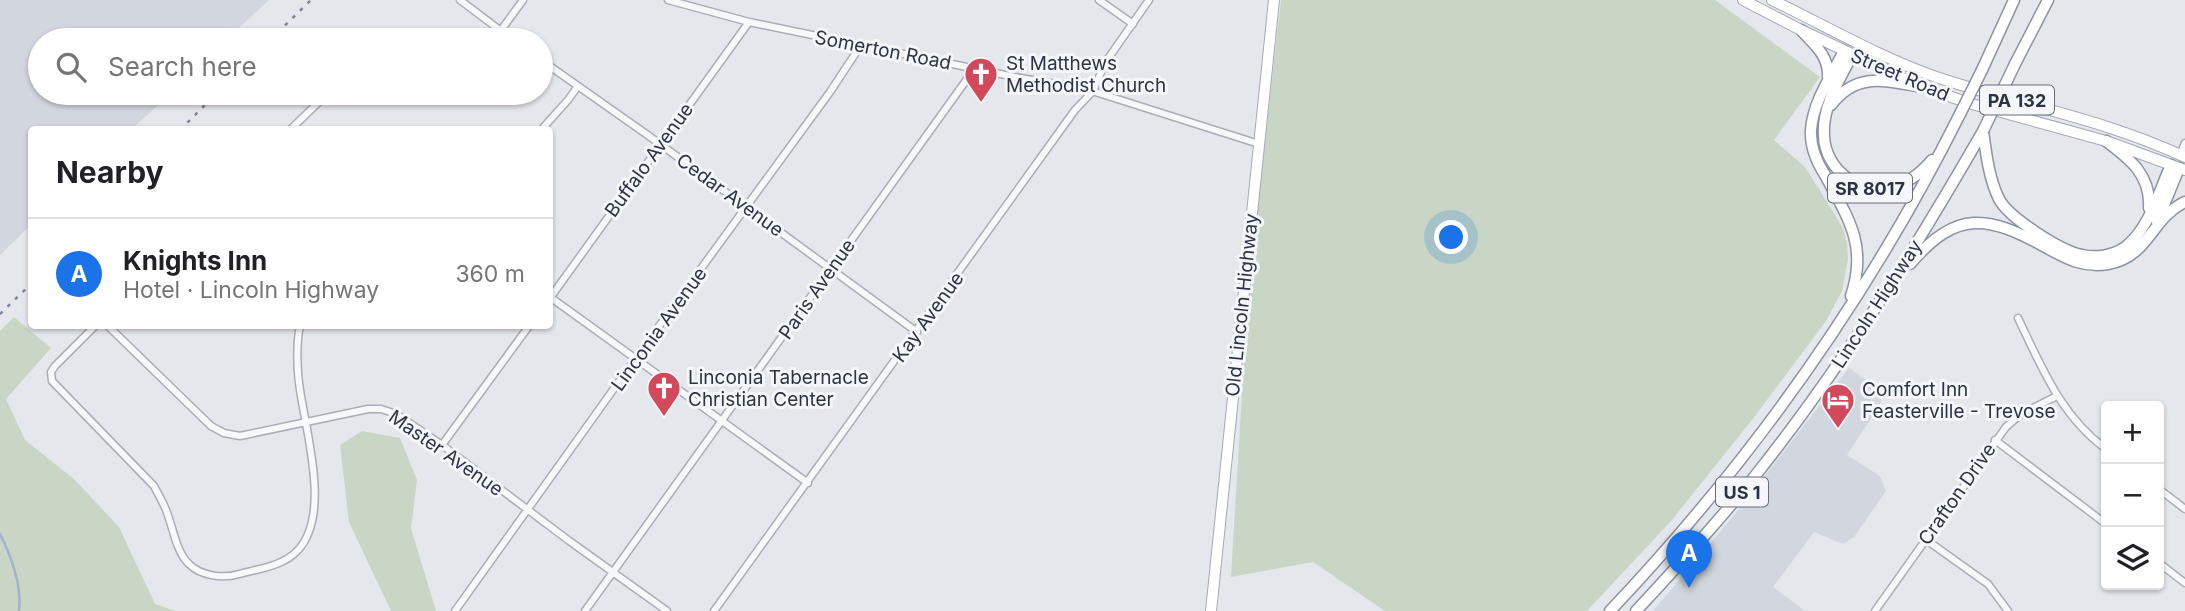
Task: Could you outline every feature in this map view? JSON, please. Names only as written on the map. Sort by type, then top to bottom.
[{"type":"highway","name":"Lincoln Highway","points":[[1609,611],[1687,525],[1815,360],[1905,218],[1982,70],[2014,0]]},
{"type":"highway","name":"Lincoln Highway","points":[[1636,611],[1756,475],[1838,365],[1941,204],[1983,131],[2048,0]]},
{"type":"highway","points":[[1801,30],[1826,60],[1829,72],[1827,84]]},
{"type":"highway","points":[[1846,312],[1857,270],[1855,235],[1817,162],[1811,136],[1815,109],[1827,84],[1848,53]]},
{"type":"highway","points":[[1825,120],[1848,53]]},
{"type":"highway","points":[[1825,120],[1836,98],[1858,83],[1882,81],[1922,87]]},
{"type":"highway","name":"SR 8017","points":[[1825,120],[1825,147],[1832,163],[1844,176],[1869,188],[1893,187],[1910,180],[1925,168],[1945,144]]},
{"type":"highway","points":[[1983,131],[1989,167],[2001,202],[2007,211],[2026,226],[2068,250],[2092,256],[2117,251],[2136,237],[2180,163]]},
{"type":"highway","points":[[2106,141],[2128,158],[2141,173],[2148,190],[2148,215]]},
{"type":"highway","points":[[2155,228],[2180,163]]},
{"type":"highway","points":[[1882,298],[1919,254],[1944,233],[1959,225],[1977,222],[2004,226],[2064,258],[2092,265],[2117,262],[2131,256],[2144,245],[2172,209],[2185,202]]},
{"type":"main road","name":"Old Lincoln Highway","points":[[1211,611],[1274,0]]},
{"type":"main road","name":"Street Road","points":[[1743,0],[1922,87],[1972,104],[2180,163]]},
{"type":"main road","name":"Street Road","points":[[1772,0],[1915,69],[1980,91],[2129,133],[2180,163]]},
{"type":"main road","points":[[1848,53],[1856,41]]},
{"type":"street","points":[[460,0],[497,28]]},
{"type":"street","points":[[503,28],[523,0]]},
{"type":"street","name":"Somerton Road","points":[[668,0],[749,22],[1093,91],[1259,144]]},
{"type":"street","points":[[1100,0],[1133,24]]},
{"type":"street","name":"Kay Avenue","points":[[714,611],[1075,110],[1093,91],[1105,63],[1149,0]]},
{"type":"street","name":"Buffalo Avenue","points":[[553,293],[749,22]]},
{"type":"street","name":"Linconia Avenue","points":[[455,611],[830,92],[860,45]]},
{"type":"street","name":"Cedar Avenue","points":[[553,68],[917,332]]},
{"type":"street","name":"Paris Avenue","points":[[585,611],[975,68]]},
{"type":"street","points":[[544,126],[578,86]]},
{"type":"street","points":[[294,126],[316,105]]},
{"type":"street","points":[[2180,163],[2185,143]]},
{"type":"street","points":[[553,299],[808,483]]},
{"type":"street","points":[[2018,318],[2057,396],[2077,424],[2101,445]]},
{"type":"street","points":[[92,329],[55,366],[51,372],[52,381],[154,486],[189,565],[216,577],[233,576],[281,562],[297,552],[309,536],[313,516],[315,467],[299,387],[300,329]]},
{"type":"street","name":"Master Avenue","points":[[111,329],[201,418],[224,433],[240,436],[368,409],[381,409],[396,414],[667,611]]},
{"type":"street","points":[[442,445],[527,329]]},
{"type":"street","name":"Crafton Drive","points":[[1875,611],[1995,440],[2013,419],[2057,396]]},
{"type":"street","points":[[1995,440],[2101,520]]},
{"type":"street","points":[[2164,493],[2185,509]]},
{"type":"street","points":[[1925,539],[1988,584],[2008,611]]},
{"type":"street","points":[[2164,567],[2185,583]]},
{"type":"shaded area","points":[[0,0],[269,0],[239,28],[28,28],[28,105],[158,105],[135,126],[28,126],[28,228],[0,255]]},
{"type":"shaded area","points":[[1849,368],[1875,386],[1881,394],[1881,403],[1847,455],[1880,476],[1886,491],[1854,537],[1843,544],[1814,532],[1773,587],[1805,611],[1653,611],[1736,513]]},
{"type":"green space","points":[[1281,0],[1715,0],[1820,77],[1774,140],[1805,167],[1843,228],[1848,259],[1842,291],[1826,321],[1755,416],[1671,521],[1587,611],[1385,611],[1313,562],[1231,577],[1248,291]]},
{"type":"green space","points":[[14,317],[51,348],[6,399],[25,440],[74,479],[119,527],[155,604],[176,611],[0,611],[0,331]]},
{"type":"green space","points":[[362,431],[400,438],[417,480],[411,528],[436,611],[391,611],[349,522],[340,445]]},
{"type":"waterway","points":[[0,534],[15,571],[19,611]]},
{"type":"railway","points":[[282,28],[311,0]]},
{"type":"railway","points":[[184,126],[205,105]]},
{"type":"railway","points":[[0,314],[28,287]]},
{"type":"place","name":"St Matthews Methodist Church","points":[[981,104]]},
{"type":"place","name":"Linconia Tabernacle Christian Center","points":[[664,418]]},
{"type":"place","name":"Comfort Inn Feasterville - Trevose","points":[[1838,430]]},
{"type":"place","name":"Knights Inn","points":[[1689,588]]}]
